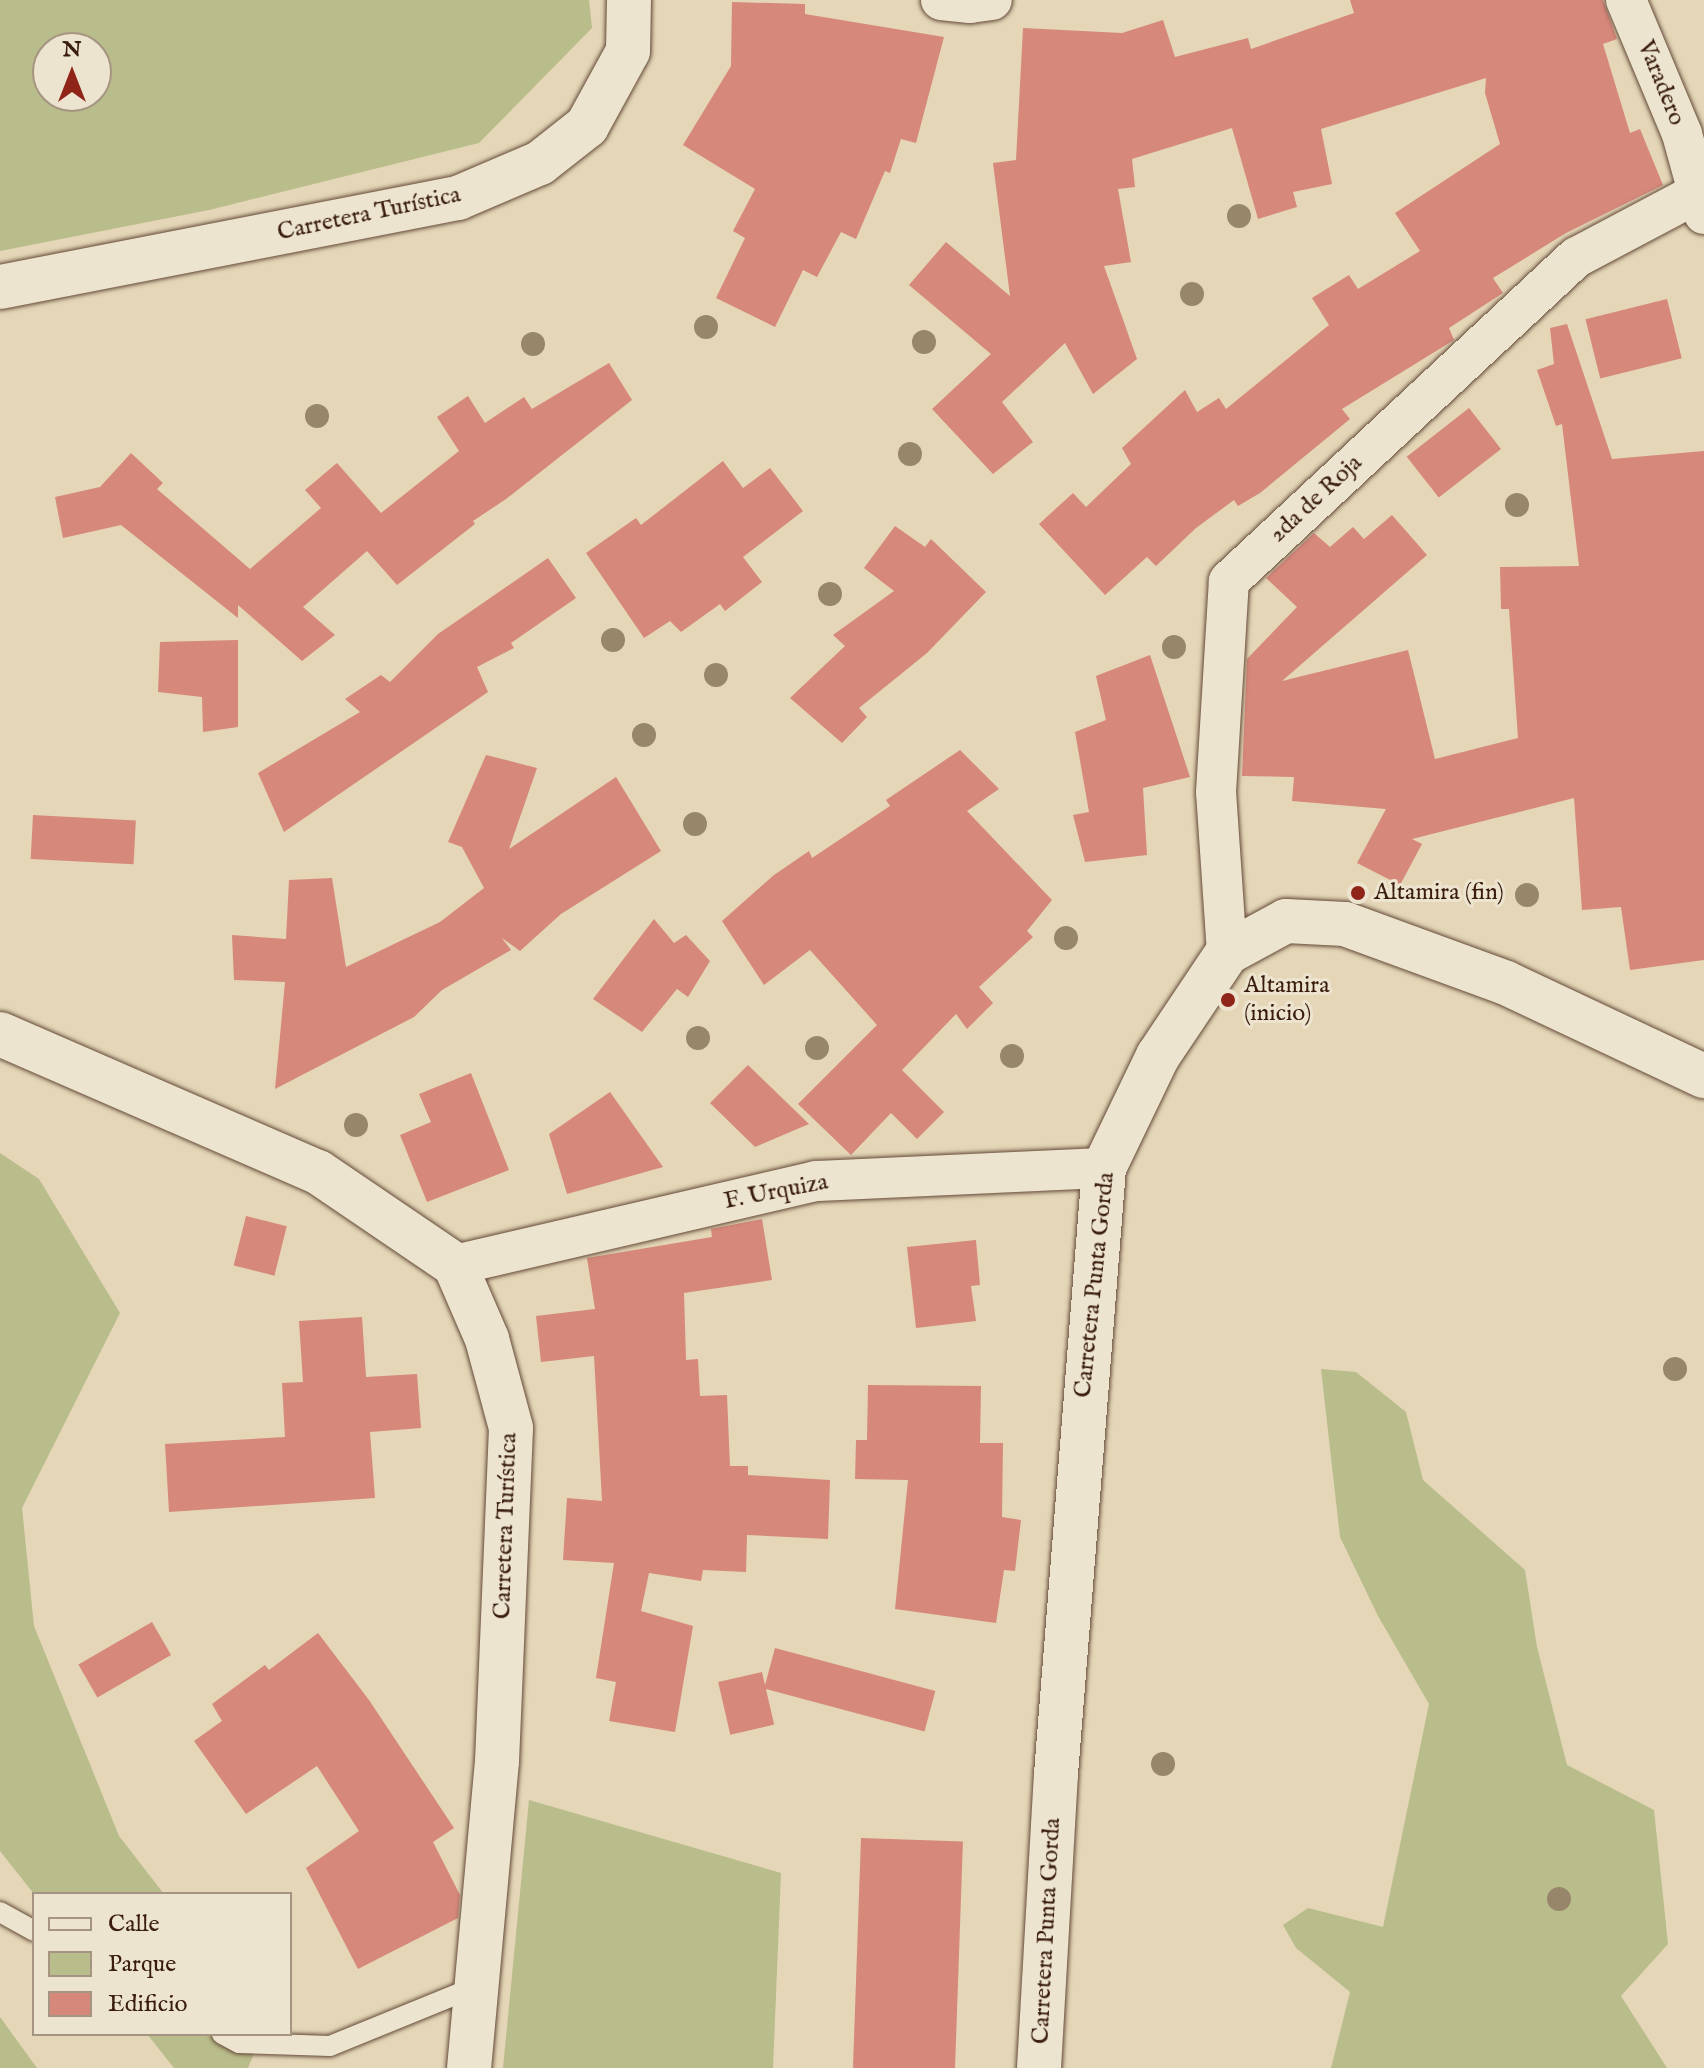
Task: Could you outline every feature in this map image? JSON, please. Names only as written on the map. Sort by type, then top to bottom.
[{"type":"main road","name":"Carretera Turística","points":[[0,287],[458,198],[540,163],[587,126],[628,51],[629,0]]},
{"type":"main road","name":"Carretera Punta Gorda","points":[[1039,2068],[1056,1774],[1104,1168],[1158,1056],[1227,953],[1286,921],[1345,924],[1506,983],[1704,1076]]},
{"type":"main road","points":[[0,1034],[318,1172],[455,1265]]},
{"type":"main road","name":"Carretera Turística","points":[[455,1265],[487,1339],[511,1428],[497,1761],[469,2068]]},
{"type":"street","points":[[941,0],[970,3],[992,0]]},
{"type":"street","name":"Varadero","points":[[1626,0],[1682,134],[1701,203]]},
{"type":"street","name":"2da de Roja","points":[[1227,953],[1216,792],[1229,581],[1577,257],[1701,203]]},
{"type":"street","name":"F. Urquiza","points":[[455,1265],[816,1181],[1104,1168]]},
{"type":"lane","points":[[0,1912],[32,1930]]},
{"type":"lane","points":[[226,2036],[239,2043],[330,2046],[477,1986]]},
{"type":"green space","points":[[0,0],[589,0],[592,28],[479,143],[209,210],[0,251]]},
{"type":"green space","points":[[0,1153],[39,1179],[120,1313],[22,1508],[34,1626],[119,1836],[162,1892],[32,1892],[0,1851]]},
{"type":"green space","points":[[1321,1369],[1356,1372],[1406,1412],[1423,1480],[1525,1570],[1537,1647],[1567,1765],[1654,1810],[1668,1944],[1621,1996],[1667,2068],[1331,2068],[1350,1992],[1296,1948],[1283,1925],[1308,1908],[1383,1927],[1429,1704],[1378,1616],[1340,1537]]},
{"type":"green space","points":[[529,1800],[781,1873],[773,2068],[503,2068]]},
{"type":"green space","points":[[0,2017],[37,2068],[0,2068]]},
{"type":"green space","points":[[149,2036],[261,2036],[248,2068],[174,2068]]},
{"type":"building","points":[[1350,0],[1603,0],[1617,39],[1603,44],[1630,133],[1640,129],[1663,185],[1566,233],[1493,278],[1503,293],[1449,328],[1454,340],[1342,409],[1350,419],[1260,493],[1238,506],[1234,500],[1196,528],[1156,566],[1147,557],[1105,595],[1039,524],[1073,493],[1086,507],[1131,464],[1122,448],[1185,390],[1197,412],[1219,398],[1226,409],[1329,325],[1312,298],[1349,275],[1358,289],[1420,251],[1395,213],[1500,144],[1485,93],[1486,78],[1321,129],[1332,184],[1293,192],[1297,207],[1258,219],[1232,128],[1132,159],[1135,187],[1118,189],[1131,262],[1104,266],[1137,359],[1093,394],[1065,343],[1002,402],[1033,442],[993,474],[932,409],[991,354],[909,285],[946,242],[1010,296],[993,163],[1016,160],[1023,28],[1122,33],[1163,20],[1175,57],[1248,38],[1251,49],[1354,13]]},
{"type":"building","points":[[732,2],[805,4],[805,14],[944,37],[916,143],[901,139],[890,173],[885,171],[856,239],[841,232],[817,277],[803,270],[775,327],[716,298],[745,238],[733,231],[755,189],[683,145],[731,66]]},
{"type":"building","points":[[1667,299],[1682,358],[1600,379],[1585,319]]},
{"type":"building","points":[[1567,324],[1612,459],[1704,451],[1704,960],[1630,970],[1621,907],[1582,910],[1574,798],[1412,839],[1422,844],[1400,885],[1357,863],[1386,809],[1292,801],[1294,777],[1242,776],[1247,659],[1297,607],[1266,578],[1314,533],[1330,547],[1353,527],[1364,539],[1392,515],[1427,555],[1282,681],[1408,650],[1435,759],[1518,738],[1509,609],[1501,609],[1500,567],[1579,566],[1562,424],[1556,426],[1537,370],[1554,364],[1550,328]]},
{"type":"building","points":[[609,363],[632,400],[506,499],[473,521],[475,524],[397,585],[367,551],[303,607],[335,635],[302,661],[238,605],[238,618],[121,525],[63,538],[55,497],[100,487],[131,453],[163,483],[157,489],[250,569],[321,508],[305,490],[337,463],[381,513],[459,451],[437,417],[468,396],[485,423],[524,397],[532,409]]},
{"type":"building","points":[[1469,408],[1501,449],[1439,498],[1407,457]]},
{"type":"building","points":[[723,461],[743,488],[770,468],[803,511],[743,557],[762,582],[725,611],[720,604],[681,632],[670,621],[644,638],[586,553],[636,518],[641,525]]},
{"type":"building","points":[[895,526],[925,547],[931,539],[986,592],[927,653],[859,708],[867,717],[842,743],[790,698],[845,646],[833,635],[894,591],[864,568]]},
{"type":"building","points":[[548,558],[576,598],[511,643],[514,648],[477,667],[488,692],[284,832],[258,773],[360,712],[345,699],[381,675],[390,682],[438,634]]},
{"type":"building","points":[[238,640],[238,727],[203,732],[202,697],[158,692],[160,642]]},
{"type":"building","points":[[1150,655],[1190,777],[1143,788],[1147,855],[1085,862],[1073,815],[1089,812],[1075,732],[1106,720],[1096,676]]},
{"type":"building","points":[[960,750],[999,789],[967,811],[1052,900],[1027,931],[1033,937],[979,987],[993,1003],[967,1029],[956,1014],[902,1070],[944,1112],[917,1139],[891,1113],[851,1155],[798,1104],[877,1025],[810,950],[764,985],[722,921],[774,875],[809,851],[812,858],[890,806],[886,800]]},
{"type":"building","points":[[486,755],[537,768],[509,849],[616,777],[661,851],[561,914],[520,951],[502,938],[511,950],[442,990],[414,1017],[275,1089],[285,982],[234,980],[232,935],[286,939],[289,880],[332,878],[346,967],[440,922],[484,888],[462,847],[448,842]]},
{"type":"building","points":[[33,815],[136,820],[134,864],[31,859]]},
{"type":"building","points":[[654,919],[674,943],[686,935],[710,961],[688,997],[677,989],[642,1032],[593,999]]},
{"type":"building","points":[[748,1065],[809,1124],[755,1147],[710,1103]]},
{"type":"building","points":[[471,1073],[509,1170],[427,1202],[400,1135],[431,1122],[419,1094]]},
{"type":"building","points":[[610,1092],[663,1167],[567,1194],[549,1134]]},
{"type":"building","points":[[246,1216],[287,1226],[274,1276],[234,1265]]},
{"type":"building","points":[[762,1219],[772,1280],[684,1293],[686,1360],[698,1359],[700,1396],[727,1395],[730,1466],[748,1466],[748,1475],[830,1480],[828,1539],[747,1535],[746,1572],[703,1570],[701,1581],[649,1573],[641,1611],[693,1626],[675,1732],[609,1721],[616,1682],[596,1678],[614,1563],[563,1560],[567,1498],[602,1501],[594,1356],[541,1362],[536,1316],[595,1309],[587,1258],[712,1237],[711,1229]]},
{"type":"building","points":[[976,1240],[980,1285],[971,1286],[976,1321],[916,1328],[907,1247]]},
{"type":"building","points":[[362,1317],[366,1377],[417,1374],[421,1428],[370,1432],[375,1498],[169,1512],[165,1444],[285,1437],[282,1383],[303,1382],[299,1321]]},
{"type":"building","points":[[868,1385],[981,1386],[980,1443],[1003,1443],[1002,1517],[1021,1520],[1015,1571],[1004,1570],[996,1623],[895,1609],[908,1480],[855,1479],[856,1440],[867,1440]]},
{"type":"building","points":[[152,1622],[171,1655],[97,1697],[78,1664]]},
{"type":"building","points":[[318,1633],[369,1700],[454,1828],[433,1842],[460,1895],[458,1918],[358,1969],[306,1868],[359,1831],[317,1766],[246,1814],[194,1741],[222,1721],[212,1704],[265,1665],[269,1670]]},
{"type":"building","points":[[775,1648],[935,1691],[924,1732],[764,1689]]},
{"type":"building","points":[[762,1672],[774,1725],[730,1735],[718,1682]]},
{"type":"building","points":[[861,1838],[963,1842],[955,2068],[853,2068]]},
{"type":"place","name":"Altamira (fin)","points":[[1358,893]]},
{"type":"place","name":"Altamira (inicio)","points":[[1228,1000]]}]
